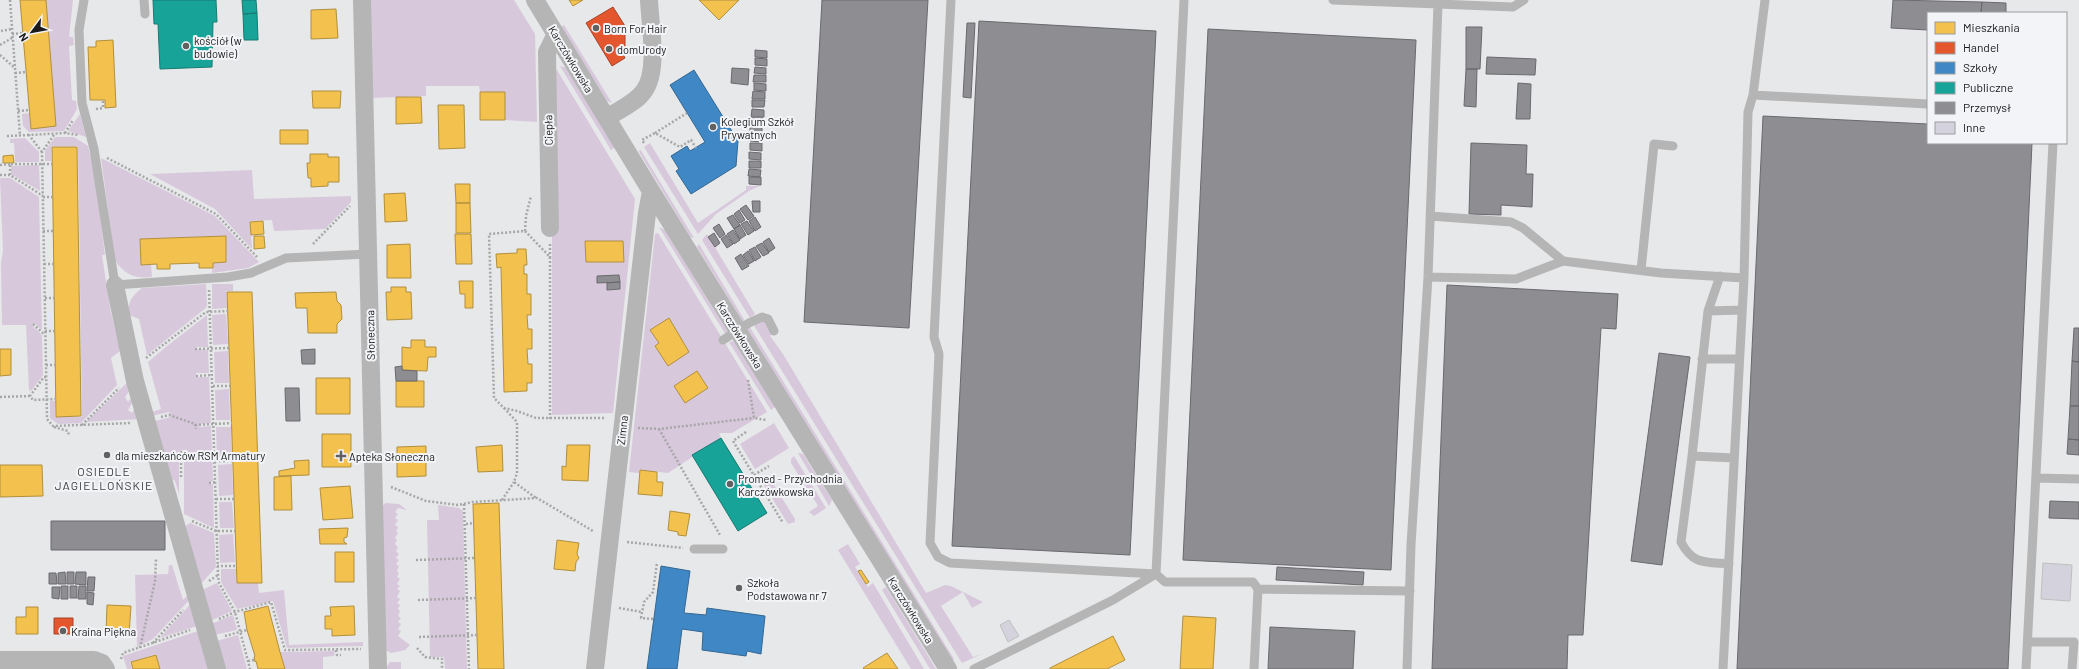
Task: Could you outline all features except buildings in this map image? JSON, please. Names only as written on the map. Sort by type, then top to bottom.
[{"type":"street","name":"Słoneczna","points":[[362,0],[378,669]]},
{"type":"street","name":"Karczówkowska","points":[[535,0],[651,191],[731,336],[948,669]]},
{"type":"street","points":[[607,118],[638,98],[648,84],[652,69],[649,0]]},
{"type":"street","name":"Ciepła","points":[[550,228],[547,52],[556,34]]},
{"type":"street","name":"Zimna","points":[[595,669],[647,213],[651,191]]},
{"type":"street","points":[[115,284],[132,369],[217,669]]},
{"type":"street","points":[[0,660],[94,660],[102,663],[106,669]]},
{"type":"lane","points":[[84,0],[78,30],[82,103],[94,149],[115,284],[228,277],[251,273],[286,258],[368,254]]},
{"type":"lane","points":[[144,0],[145,14]]},
{"type":"lane","points":[[950,0],[934,337],[939,354],[930,543],[938,556],[950,563],[1156,574],[1166,582],[1253,582],[1258,589],[1254,669]]},
{"type":"lane","points":[[1156,574],[1184,0]]},
{"type":"lane","points":[[1333,0],[1514,7],[1524,0]]},
{"type":"lane","points":[[1723,669],[1744,278],[1748,112],[1753,95],[1765,0]]},
{"type":"lane","points":[[1407,669],[1428,277],[1438,4]]},
{"type":"lane","points":[[1753,95],[1927,104]]},
{"type":"lane","points":[[1641,270],[1654,144],[1674,146]]},
{"type":"lane","points":[[2026,669],[2054,144]]},
{"type":"lane","points":[[1430,216],[1511,222],[1523,228],[1563,261]]},
{"type":"lane","points":[[1428,277],[1516,279],[1563,261],[1641,270],[1744,278]]},
{"type":"lane","points":[[1720,276],[1708,311],[1681,542],[1687,554],[1698,561],[1729,564]]},
{"type":"lane","points":[[1708,311],[1742,310]]},
{"type":"lane","points":[[731,336],[749,323],[762,317],[768,319],[774,331]]},
{"type":"lane","points":[[1702,359],[1740,359]]},
{"type":"lane","points":[[1692,456],[1734,458]]},
{"type":"lane","points":[[2036,478],[2079,479]]},
{"type":"lane","points":[[694,549],[723,549]]},
{"type":"lane","points":[[974,669],[1113,600],[1156,574]]},
{"type":"lane","points":[[1258,589],[1410,591]]},
{"type":"lane","points":[[2028,642],[2074,642],[2072,669]]},
{"type":"path","points":[[10,0],[20,136]]},
{"type":"path","points":[[1,31],[12,29]]},
{"type":"path","points":[[0,45],[12,36],[23,33]]},
{"type":"path","points":[[0,55],[15,68]]},
{"type":"path","points":[[15,73],[26,72]]},
{"type":"path","points":[[18,111],[30,110]]},
{"type":"path","points":[[641,145],[644,143],[642,140],[687,113]]},
{"type":"path","points":[[655,133],[680,147],[691,140],[696,148]]},
{"type":"path","points":[[7,136],[76,134],[102,155],[216,214],[261,261],[267,265]]},
{"type":"path","points":[[29,135],[42,152]]},
{"type":"path","points":[[54,135],[42,152],[47,420],[53,426],[68,432],[70,436]]},
{"type":"path","points":[[10,164],[10,175]]},
{"type":"path","points":[[0,165],[52,164]]},
{"type":"path","points":[[0,175],[10,175],[43,196],[52,197]]},
{"type":"path","points":[[300,258],[353,203]]},
{"type":"path","points":[[43,231],[53,231]]},
{"type":"path","points":[[502,500],[514,482],[517,473],[517,422],[494,398],[488,234],[525,231],[550,257],[550,419]]},
{"type":"path","points":[[44,264],[53,264]]},
{"type":"path","points":[[209,295],[216,482],[217,566],[219,583],[235,612],[250,669]]},
{"type":"path","points":[[45,298],[54,298]]},
{"type":"path","points":[[82,425],[124,383],[132,369],[206,312],[228,311]]},
{"type":"path","points":[[33,324],[43,333],[54,331]]},
{"type":"path","points":[[195,349],[229,348]]},
{"type":"path","points":[[46,365],[55,365]]},
{"type":"path","points":[[746,374],[754,418]]},
{"type":"path","points":[[196,376],[212,375]]},
{"type":"path","points":[[30,396],[44,377],[46,377]]},
{"type":"path","points":[[212,386],[230,386]]},
{"type":"path","points":[[0,396],[30,396],[33,400],[56,399]]},
{"type":"path","points":[[504,408],[536,418],[608,418]]},
{"type":"path","points":[[53,426],[146,421],[169,415],[196,427],[232,423]]},
{"type":"path","points":[[631,427],[659,429],[754,418],[766,420]]},
{"type":"path","points":[[659,429],[720,535]]},
{"type":"path","points":[[746,432],[733,441],[783,523]]},
{"type":"path","points":[[215,462],[233,461]]},
{"type":"path","points":[[754,475],[769,466]]},
{"type":"path","points":[[373,479],[426,502],[458,505],[537,498]]},
{"type":"path","points":[[209,483],[216,482]]},
{"type":"path","points":[[514,482],[537,498],[594,531]]},
{"type":"path","points":[[216,499],[234,498]]},
{"type":"path","points":[[464,504],[466,524],[469,669]]},
{"type":"path","points":[[176,522],[192,521],[216,532],[235,531]]},
{"type":"path","points":[[466,524],[474,523]]},
{"type":"path","points":[[626,542],[694,549]]},
{"type":"path","points":[[416,560],[474,558]]},
{"type":"path","points":[[140,648],[155,581],[156,559]]},
{"type":"path","points":[[654,619],[641,618],[644,602],[653,592],[657,563]]},
{"type":"path","points":[[217,566],[236,566]]},
{"type":"path","points":[[418,600],[476,598]]},
{"type":"path","points":[[121,658],[124,654],[205,625],[235,612],[271,602],[285,650],[377,648]]},
{"type":"path","points":[[615,607],[642,612]]},
{"type":"path","points":[[240,632],[247,630]]},
{"type":"path","points":[[419,637],[477,635]]},
{"type":"path","points":[[417,648],[425,657],[442,659],[442,669]]},
{"type":"path","points":[[336,650],[336,655],[341,655]]},
{"type":"path","points":[[248,661],[254,660]]},
{"type":"shaded area","points":[[46,0],[73,0],[69,37],[73,37],[74,45],[69,46],[72,100],[76,101],[77,109],[64,131],[29,132],[23,126],[22,114],[30,113],[31,129],[56,126]]},
{"type":"shaded area","points":[[368,0],[514,0],[535,34],[537,122],[505,120],[505,92],[480,92],[479,86],[426,86],[426,96],[370,98]]},
{"type":"shaded area","points":[[564,25],[612,103],[607,101],[561,27]]},
{"type":"shaded area","points":[[560,66],[566,68],[615,147],[611,150]]},
{"type":"shaded area","points":[[554,70],[557,70],[635,199],[613,413],[552,415]]},
{"type":"shaded area","points":[[80,114],[86,137],[68,131]]},
{"type":"shaded area","points":[[55,137],[74,137],[88,146],[95,175],[105,255],[102,255],[110,308],[120,351],[111,358],[117,385],[81,423],[58,424],[50,418],[50,401],[55,401],[55,417],[82,417],[78,146],[51,146],[51,161],[45,161],[45,151]]},
{"type":"shaded area","points":[[25,138],[39,152],[39,162],[15,162],[14,143],[10,143],[10,139]]},
{"type":"shaded area","points":[[650,143],[698,223],[746,190],[746,186],[760,186],[749,191],[716,214],[698,234],[644,147]]},
{"type":"shaded area","points":[[640,149],[694,238],[690,237],[639,152]]},
{"type":"shaded area","points":[[101,158],[215,216],[259,262],[248,268],[212,273],[213,263],[226,262],[225,236],[140,239],[141,265],[151,265],[152,277],[141,277],[131,275],[126,272],[115,260]]},
{"type":"shaded area","points":[[39,165],[40,191],[11,174],[11,166]]},
{"type":"shaded area","points":[[252,170],[254,199],[351,196],[351,202],[325,229],[274,231],[272,220],[250,221],[252,249],[215,209],[150,174]]},
{"type":"shaded area","points":[[0,178],[10,178],[39,197],[42,330],[34,323],[32,325],[42,335],[43,375],[32,390],[29,391],[26,325],[2,325],[1,263],[3,251]]},
{"type":"shaded area","points":[[659,227],[665,230],[727,331],[728,333],[726,335]]},
{"type":"shaded area","points":[[658,233],[767,412],[732,433],[719,433],[721,438],[668,473],[640,470],[639,473],[629,472],[655,234]]},
{"type":"shaded area","points":[[707,234],[755,314],[750,318],[702,240]]},
{"type":"shaded area","points":[[699,244],[745,321],[743,322],[697,247]]},
{"type":"shaded area","points":[[206,284],[207,307],[147,355],[139,319],[129,315],[129,306],[135,294],[142,288]]},
{"type":"shaded area","points":[[212,284],[233,284],[233,291],[226,291],[227,308],[212,309]]},
{"type":"shaded area","points":[[226,314],[228,344],[213,345],[212,315]]},
{"type":"shaded area","points":[[207,315],[208,347],[196,347],[195,349],[208,350],[209,373],[196,373],[197,377],[209,377],[211,423],[199,424],[199,427],[211,426],[213,481],[209,482],[209,484],[213,484],[214,528],[184,514],[184,450],[179,451],[179,494],[175,481],[172,479],[155,421],[171,417],[169,412],[151,416],[152,412],[161,409],[148,362]]},
{"type":"shaded area","points":[[757,321],[765,321],[772,334],[770,336],[783,354],[926,593],[945,585],[951,586],[963,592],[941,606],[973,657],[984,653],[962,663],[753,324]]},
{"type":"shaded area","points":[[749,326],[954,659],[951,661],[748,330]]},
{"type":"shaded area","points":[[734,341],[775,407],[771,410],[729,342]]},
{"type":"shaded area","points":[[228,351],[229,383],[215,383],[214,352]]},
{"type":"shaded area","points":[[130,380],[132,387],[125,397],[128,402],[134,394],[135,398],[128,410],[132,413],[137,405],[141,419],[86,422]]},
{"type":"shaded area","points":[[229,389],[230,420],[216,420],[215,390]]},
{"type":"shaded area","points":[[774,423],[789,448],[755,469],[740,444]]},
{"type":"shaded area","points":[[216,427],[231,427],[232,458],[217,459]]},
{"type":"shaded area","points":[[798,453],[803,454],[832,500],[829,506]]},
{"type":"shaded area","points":[[794,456],[826,508],[814,516],[809,512],[818,506],[791,463],[791,459]]},
{"type":"shaded area","points":[[232,464],[233,495],[219,496],[218,465]]},
{"type":"shaded area","points":[[769,477],[795,519],[795,522],[788,524],[762,482]]},
{"type":"shaded area","points":[[219,502],[232,502],[234,528],[220,528]]},
{"type":"shaded area","points":[[386,503],[399,504],[407,510],[398,508],[395,512],[398,514],[395,518],[398,520],[395,525],[398,527],[396,531],[398,533],[395,538],[397,540],[395,544],[398,547],[396,551],[399,554],[396,558],[399,560],[396,564],[399,566],[397,571],[399,573],[397,577],[400,579],[397,584],[400,586],[397,589],[400,591],[397,597],[400,599],[397,603],[400,605],[398,609],[400,611],[398,616],[401,618],[398,622],[401,624],[398,629],[401,631],[398,636],[410,645],[405,650],[391,653],[385,650],[382,506]]},
{"type":"shaded area","points":[[438,505],[459,508],[463,511],[467,669],[445,669],[444,657],[430,657],[427,520],[439,520]]},
{"type":"shaded area","points":[[190,523],[214,533],[216,567],[200,585],[183,528]]},
{"type":"shaded area","points":[[233,534],[235,562],[220,563],[219,535]]},
{"type":"shaded area","points":[[848,544],[860,564],[855,567],[868,587],[873,583],[924,669],[911,669],[838,550]]},
{"type":"shaded area","points":[[169,565],[172,565],[183,600],[191,592],[192,597],[153,639],[137,647],[135,575],[168,574]]},
{"type":"shaded area","points":[[221,569],[236,569],[237,583],[258,583],[259,593],[284,590],[289,645],[363,642],[363,646],[287,648],[273,601],[237,609],[221,582]]},
{"type":"shaded area","points":[[217,583],[232,611],[210,621],[202,590]]},
{"type":"shaded area","points":[[886,587],[936,669],[930,669],[882,590]]},
{"type":"shaded area","points":[[963,592],[983,602],[972,608]]},
{"type":"shaded area","points":[[194,600],[200,625],[160,638]]},
{"type":"shaded area","points":[[233,615],[237,630],[214,635],[211,624]]},
{"type":"shaded area","points":[[201,630],[212,669],[160,669],[156,654],[130,662],[132,669],[127,669],[123,656]]},
{"type":"shaded area","points":[[238,635],[247,669],[223,669],[216,641]]},
{"type":"shaded area","points":[[335,651],[334,656],[323,657],[323,669],[285,669],[280,652]]},
{"type":"shaded area","points":[[390,662],[401,662],[401,669],[385,669]]},
{"type":"place","name":"Born For Hair","points":[[596,28]]},
{"type":"place","name":"kościół (w budowie)","points":[[186,46]]},
{"type":"place","name":"domUrody","points":[[609,49]]},
{"type":"place","name":"Kolegium Szkół Prywatnych","points":[[713,127]]},
{"type":"place","name":"dla mieszkańców RSM Armatury","points":[[107,455]]},
{"type":"place","name":"Apteka Słoneczna","points":[[341,456]]},
{"type":"place","name":"Promed - Przychodnia Karczówkowska","points":[[730,484]]},
{"type":"place","name":"Szkoła Podstawowa nr 7","points":[[739,588]]},
{"type":"place","name":"Kraina Piękna","points":[[63,631]]},
{"type":"district","name":"OSIEDLE JAGIELLOŃSKIE","points":[[104,478]]}]
